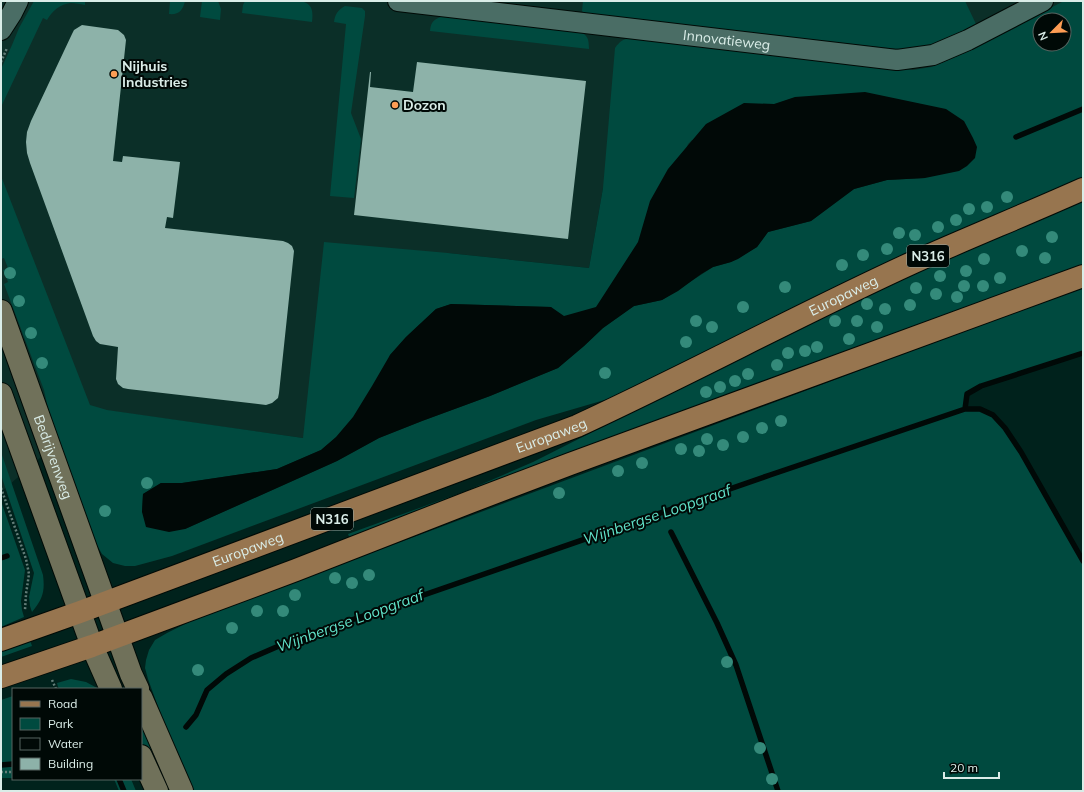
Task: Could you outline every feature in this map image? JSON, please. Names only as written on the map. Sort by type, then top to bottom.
[{"type":"main road","name":"Europaweg","points":[[1,640],[80,612],[576,426],[631,401],[913,262],[1083,189]]},
{"type":"main road","name":"N316","points":[[1,677],[92,646],[296,570],[570,464],[1083,276]]},
{"type":"main road","name":"Bedrijvenweg","points":[[1,311],[131,674],[138,688]]},
{"type":"main road","name":"Bedrijvenweg","points":[[1,394],[92,646],[111,688]]},
{"type":"main road","points":[[142,699],[182,791]]},
{"type":"main road","points":[[142,758],[156,791]]},
{"type":"street","name":"Innovatieweg","points":[[398,1],[898,60],[933,55],[968,40],[1043,1]]},
{"type":"street","points":[[1,30],[10,11]]},
{"type":"path","points":[[1,488],[26,559],[29,574],[25,609],[32,628]]},
{"type":"path","points":[[1,772],[12,772]]},
{"type":"shaded area","points":[[1,1],[1083,1],[1083,115],[603,188],[589,268],[448,253],[303,438],[96,409],[1,492]]},
{"type":"green space","points":[[34,1],[85,1],[85,5],[73,3],[63,5],[57,8],[47,20],[43,18],[1,107],[1,69],[19,28]]},
{"type":"green space","points":[[170,1],[185,1],[183,7],[178,13],[169,14]]},
{"type":"green space","points":[[202,1],[218,1],[221,9],[220,20],[200,17]]},
{"type":"green space","points":[[245,1],[304,2],[311,7],[312,22],[242,13]]},
{"type":"green space","points":[[583,1],[965,1],[976,24],[938,44],[914,51],[682,25],[586,16],[582,11]]},
{"type":"green space","points":[[1064,1],[1083,1],[1083,178],[794,307],[608,399],[536,420],[172,556],[135,566],[125,566],[113,563],[102,554],[91,535],[57,449],[44,390],[4,284],[8,282],[3,270],[8,268],[4,258],[1,259],[1,176],[90,405],[107,410],[303,438],[324,242],[589,268],[603,188],[615,48],[622,41],[631,38],[913,70],[931,67],[946,61],[1032,17],[1032,52],[1072,52],[1072,12],[1042,12]],"holes":[[[692,140],[925,178],[887,180],[854,189],[811,221],[768,232],[757,247],[731,262],[713,267],[662,300],[634,306],[603,328],[558,368],[490,396],[379,438],[337,461],[185,529],[142,512],[143,494],[161,483],[182,483],[277,469],[321,450],[379,402],[390,355],[406,337],[436,309],[451,304],[551,307],[569,341],[647,257],[688,144]]]},
{"type":"green space","points":[[345,6],[362,8],[365,11],[351,113],[361,139],[354,198],[330,196],[346,24],[334,22],[337,12]]},
{"type":"green space","points":[[444,16],[576,31],[583,33],[587,37],[589,49],[430,31],[431,25],[434,21]]},
{"type":"green space","points":[[1083,201],[1083,266],[350,539],[348,534],[466,491],[533,462],[736,357],[856,300],[997,237]]},
{"type":"green space","points":[[1083,287],[1083,353],[981,386],[967,394],[965,409],[980,409],[993,415],[1005,428],[1021,452],[1083,561],[1083,791],[193,791],[169,737],[145,668],[149,650],[155,640],[167,633],[195,619]]},
{"type":"green space","points":[[1,452],[43,575],[44,586],[41,599],[32,612],[29,597],[34,573],[1,475]]},
{"type":"green space","points":[[1,501],[25,570],[21,601],[24,617],[1,627]]},
{"type":"green space","points":[[30,640],[32,646],[1,657],[1,650]]},
{"type":"green space","points":[[71,679],[86,682],[97,688],[59,688],[57,683]]},
{"type":"green space","points":[[12,696],[12,778],[1,778],[1,700]]},
{"type":"green space","points":[[142,725],[171,791],[163,791],[142,745]]},
{"type":"green space","points":[[114,780],[131,780],[136,791],[119,791]]},
{"type":"water","points":[[865,92],[946,109],[964,121],[977,147],[975,158],[959,171],[925,178],[887,180],[854,189],[811,221],[768,232],[757,247],[738,259],[713,267],[662,300],[634,306],[603,328],[558,368],[490,396],[379,438],[337,461],[185,529],[169,532],[146,527],[142,512],[143,494],[161,483],[182,483],[277,469],[321,450],[336,437],[353,417],[390,355],[406,337],[436,309],[451,304],[551,307],[564,316],[596,307],[638,242],[650,201],[668,169],[706,124],[744,103],[774,104],[795,97]]},
{"type":"building","points":[[82,25],[118,30],[124,35],[126,40],[113,161],[122,162],[123,156],[180,162],[173,218],[167,217],[165,228],[283,241],[292,246],[294,251],[279,393],[278,398],[272,403],[266,405],[123,388],[118,384],[116,379],[118,347],[100,344],[93,336],[30,163],[26,142],[27,132],[31,121],[72,34],[74,30]]},
{"type":"building","points":[[417,62],[586,81],[568,239],[354,215],[370,72],[370,87],[413,92]]},
{"type":"waterway","points":[[1016,137],[1083,109]]},
{"type":"waterway","points":[[965,409],[967,394],[981,386],[1083,353]]},
{"type":"waterway","name":"Wijnbergse Loopgraaf","points":[[186,727],[196,715],[207,690],[226,674],[251,658],[288,642],[965,409],[980,409],[993,415],[1005,428],[1021,452],[1083,561]]},
{"type":"waterway","points":[[671,532],[717,623],[736,665],[778,791]]},
{"type":"waterway","points":[[1,558],[7,556]]},
{"type":"waterway","name":"Wijnbergse Loopgraaf","points":[[1,765],[12,764]]},
{"type":"waterway","points":[[119,780],[124,791]]},
{"type":"place","name":"Nijhuis Industries","points":[[114,74]]},
{"type":"place","name":"Dozon","points":[[395,105]]}]
